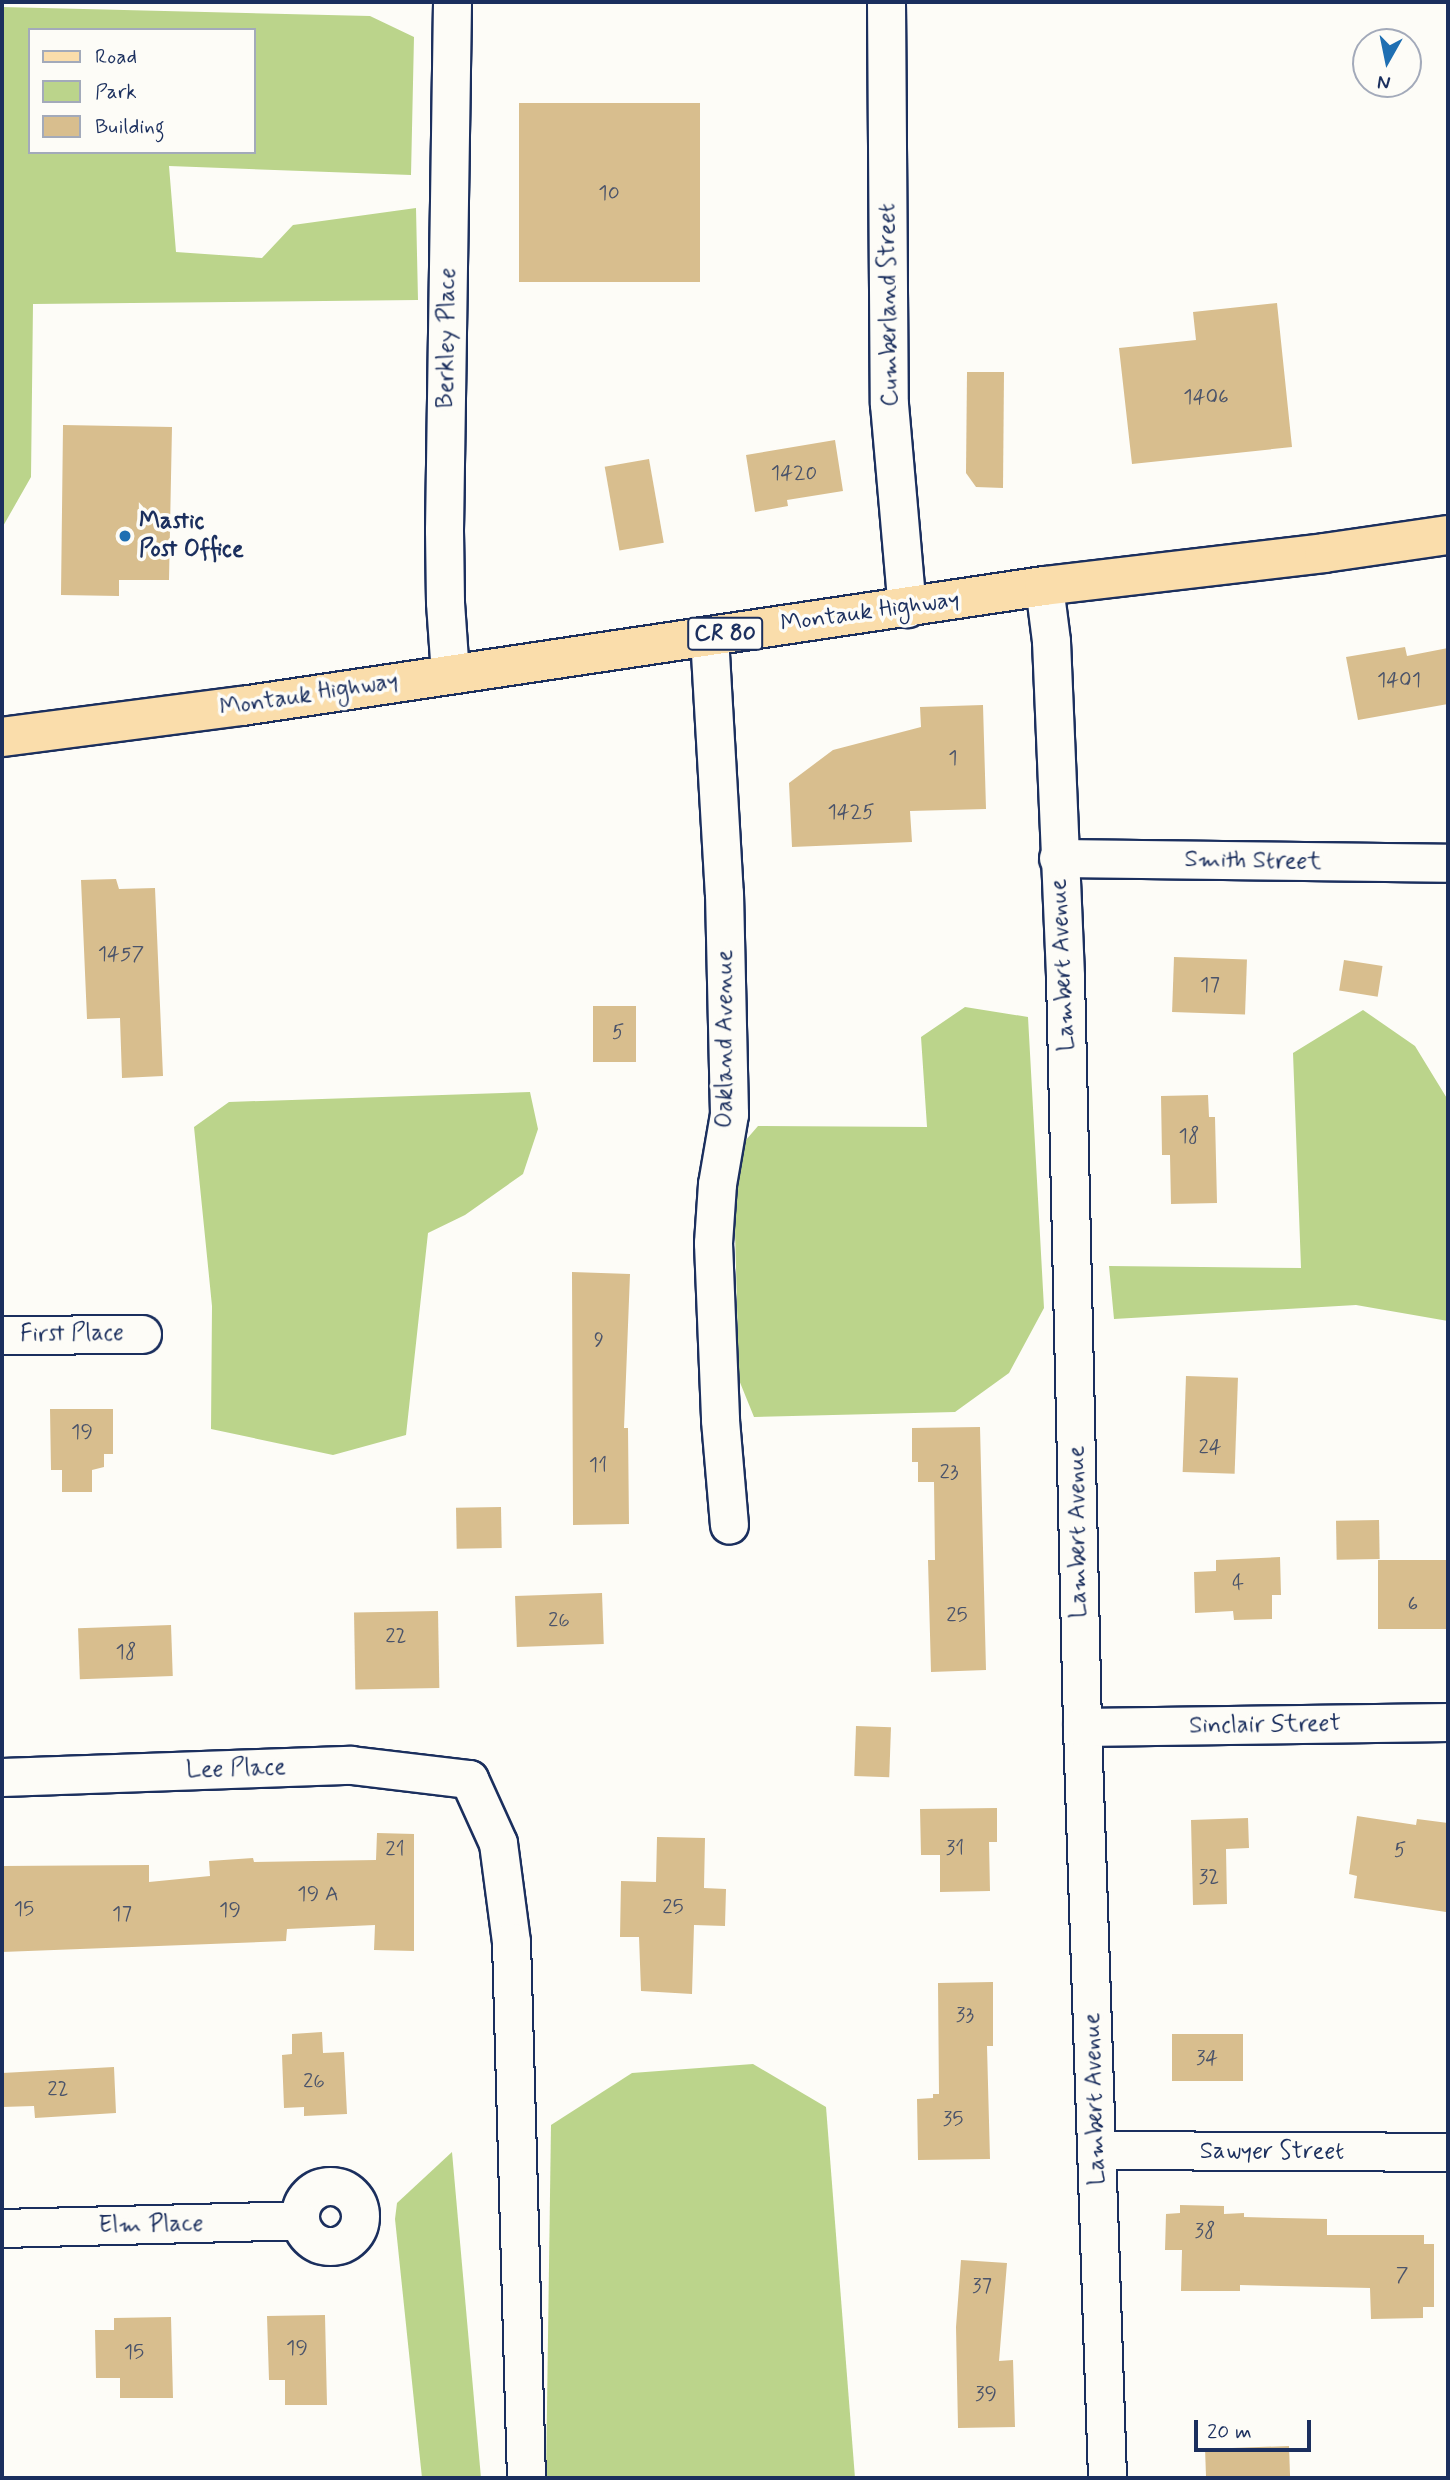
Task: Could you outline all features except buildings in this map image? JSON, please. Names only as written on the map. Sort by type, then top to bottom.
[{"type":"main road","name":"Montauk Highway","points":[[2,737],[242,706],[1044,586],[1324,554],[1448,534]]},
{"type":"street","name":"Berkley Place","points":[[450,674],[444,530],[452,2]]},
{"type":"street","name":"Cumberland Street","points":[[886,2],[889,404],[907,608]]},
{"type":"street","name":"Lambert Avenue","points":[[1044,586],[1051,641],[1065,977],[1082,1727],[1107,2478]]},
{"type":"street","name":"Oakland Avenue","points":[[709,636],[724,892],[729,1114],[717,1184],[713,1242],[720,1420],[729,1525]]},
{"type":"street","name":"Smith Street","points":[[1058,858],[1448,863]]},
{"type":"street","name":"First Place","points":[[2,1335],[142,1334]]},
{"type":"street","name":"Sinclair Street","points":[[1082,1727],[1448,1722]]},
{"type":"street","name":"Lee Place","points":[[2,1777],[351,1765],[469,1779],[498,1843],[511,1942],[526,2478]]},
{"type":"street","name":"Sawyer Street","points":[[1097,2150],[1448,2152]]},
{"type":"street","name":"Elm Place","points":[[2,2228],[299,2220]]},
{"type":"green space","points":[[2,7],[370,16],[414,37],[411,175],[169,166],[176,252],[262,258],[293,225],[416,208],[418,300],[33,304],[31,477],[2,528]]},
{"type":"green space","points":[[965,1007],[1028,1017],[1044,1308],[1009,1373],[955,1412],[754,1417],[739,1380],[733,1155],[758,1126],[927,1127],[921,1037]]},
{"type":"green space","points":[[1363,1010],[1415,1046],[1448,1100],[1448,1321],[1356,1305],[1114,1319],[1109,1266],[1301,1268],[1293,1053]]},
{"type":"green space","points":[[530,1092],[538,1129],[523,1174],[465,1215],[428,1233],[406,1435],[333,1455],[211,1429],[212,1306],[194,1127],[229,1102]]},
{"type":"green space","points":[[753,2064],[826,2107],[855,2478],[546,2478],[551,2125],[632,2073]]},
{"type":"green space","points":[[452,2152],[481,2478],[422,2478],[395,2219],[397,2203]]},
{"type":"place","name":"Mastic Post Office","points":[[125,536]]}]
